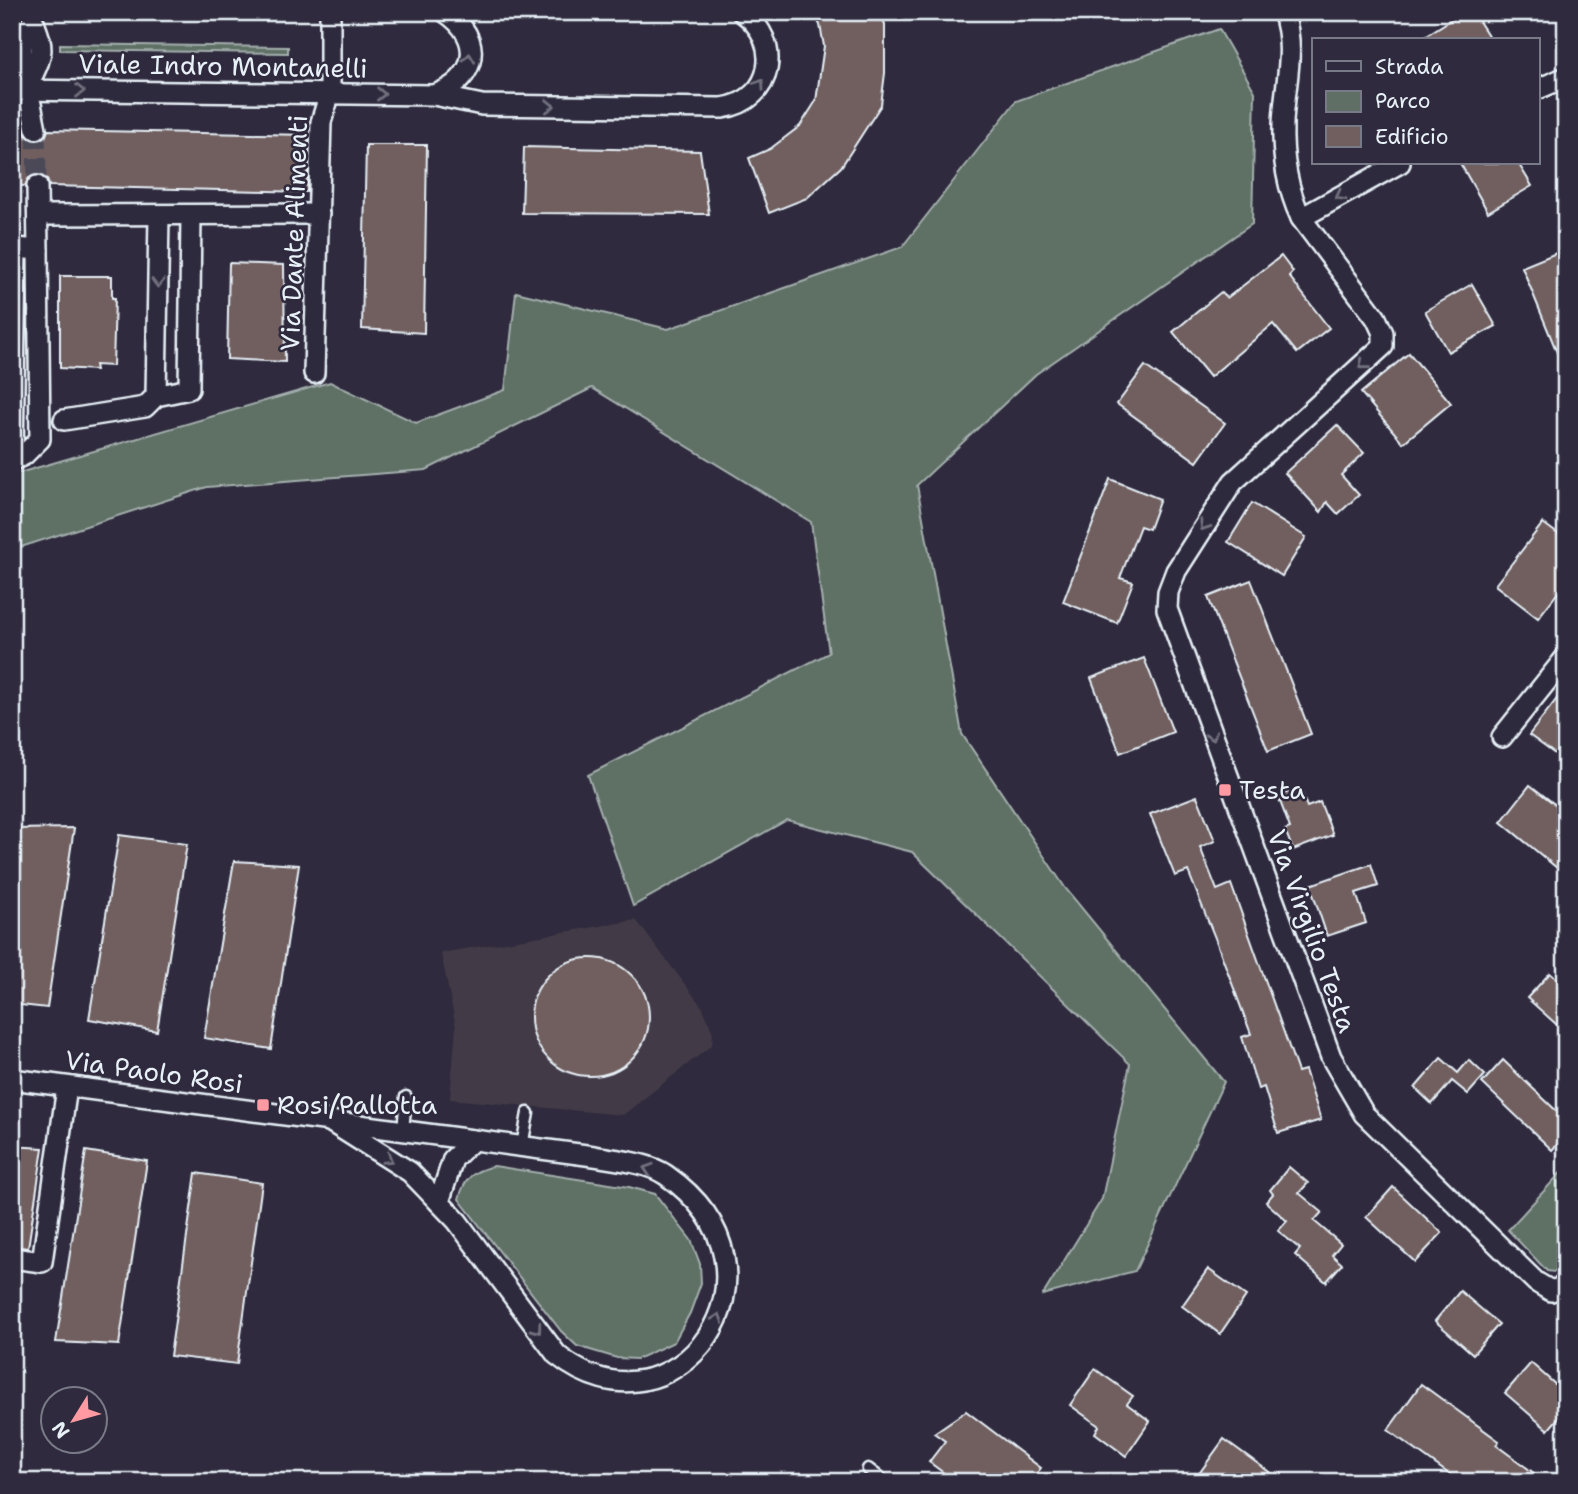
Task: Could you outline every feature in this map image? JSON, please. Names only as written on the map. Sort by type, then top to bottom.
[{"type":"street","name":"Via Dante Alimenti","points":[[314,373],[321,121],[330,93],[330,12]]},
{"type":"street","points":[[434,95],[454,86],[466,74],[472,60],[471,44],[464,29],[445,12]]},
{"type":"street","name":"Viale Indro Montanelli","points":[[12,90],[434,95],[482,105],[728,108],[746,100],[761,87],[769,64],[764,34],[742,12]]},
{"type":"street","points":[[1283,12],[1291,48],[1283,122],[1283,150],[1288,185],[1301,218],[1398,164]]},
{"type":"street","points":[[1540,88],[1566,77]]},
{"type":"street","points":[[31,104],[36,130]]},
{"type":"street","points":[[37,186],[40,334],[40,439],[23,455],[13,460],[16,248],[38,250]]},
{"type":"street","points":[[38,215],[319,214]]},
{"type":"street","points":[[156,396],[159,215]]},
{"type":"street","points":[[64,420],[145,407],[156,396],[189,389],[191,215]]},
{"type":"street","name":"Via Virgilio Testa","points":[[1301,218],[1376,317],[1384,342],[1379,351],[1233,482],[1176,571],[1168,592],[1169,619],[1331,1056],[1356,1105],[1404,1156],[1536,1282],[1561,1289]]},
{"type":"street","points":[[16,333],[40,334]]},
{"type":"street","points":[[15,397],[40,396]]},
{"type":"street","points":[[1502,737],[1566,657]]},
{"type":"street","name":"Via Paolo Rosi","points":[[12,1079],[594,1156],[655,1170],[665,1175],[693,1201],[711,1223],[725,1257],[726,1270],[718,1321],[704,1345],[670,1369],[632,1382],[607,1380],[570,1365],[557,1355],[457,1220],[410,1172],[331,1122]]},
{"type":"street","points":[[12,1258],[42,1262],[66,1087]]},
{"type":"street","points":[[439,1202],[453,1159],[473,1140]]},
{"type":"lane","points":[[403,1131],[406,1097]]},
{"type":"lane","points":[[522,1146],[528,1113]]},
{"type":"lane","points":[[868,1469],[885,1482]]},
{"type":"shaded area","points":[[636,920],[703,1008],[713,1033],[712,1045],[623,1115],[450,1099],[456,1027],[441,953]]},
{"type":"green space","points":[[1219,29],[1255,92],[1252,224],[1036,374],[917,485],[962,734],[1066,889],[1224,1082],[1135,1271],[1043,1295],[1102,1199],[1130,1064],[912,852],[787,820],[633,906],[588,775],[829,653],[811,522],[592,388],[426,470],[207,487],[12,550],[12,475],[330,382],[416,423],[505,390],[516,292],[668,329],[902,247],[1016,101]]},
{"type":"green space","points":[[60,44],[288,47],[288,53],[60,50]]},
{"type":"green space","points":[[494,1166],[629,1187],[655,1194],[691,1240],[700,1264],[701,1283],[690,1313],[674,1342],[637,1359],[617,1358],[577,1346],[561,1331],[459,1199],[471,1176]]},
{"type":"green space","points":[[1566,1167],[1566,1261],[1554,1272],[1547,1271],[1508,1230]]},
{"type":"building","points":[[813,12],[881,12],[885,25],[885,73],[881,105],[841,167],[807,198],[769,213],[749,158],[770,149],[800,126],[816,101],[824,46],[820,25]]},
{"type":"building","points":[[1463,12],[1473,12],[1490,38],[1422,38]]},
{"type":"building","points":[[12,129],[24,129],[27,138],[38,141],[45,138],[48,130],[308,135],[307,192],[49,186],[47,179],[37,174],[30,176],[25,186],[12,185]]},
{"type":"building","points":[[366,145],[427,145],[424,333],[362,329]]},
{"type":"building","points":[[524,147],[700,151],[709,214],[522,213]]},
{"type":"building","points":[[1461,164],[1519,164],[1532,186],[1488,212]]},
{"type":"building","points":[[1566,249],[1566,372],[1565,372],[1522,267]]},
{"type":"building","points":[[1281,256],[1293,272],[1289,276],[1329,328],[1297,353],[1273,324],[1210,377],[1173,332],[1221,292],[1227,298]]},
{"type":"building","points":[[229,263],[284,265],[285,362],[227,359]]},
{"type":"building","points":[[60,276],[112,276],[112,298],[115,298],[113,366],[95,365],[96,370],[60,368]]},
{"type":"building","points":[[1472,284],[1496,326],[1448,352],[1425,311]]},
{"type":"building","points":[[1409,353],[1451,403],[1403,443],[1361,393]]},
{"type":"building","points":[[1145,366],[1225,423],[1197,462],[1117,404]]},
{"type":"building","points":[[1337,425],[1364,453],[1341,475],[1359,495],[1338,514],[1327,502],[1321,512],[1285,473]]},
{"type":"building","points":[[1110,479],[1160,499],[1149,529],[1140,526],[1120,578],[1133,582],[1117,623],[1063,602]]},
{"type":"building","points":[[1252,503],[1306,537],[1282,576],[1228,542]]},
{"type":"building","points":[[1543,523],[1566,540],[1566,582],[1538,618],[1495,585]]},
{"type":"building","points":[[1251,580],[1311,734],[1268,751],[1208,597]]},
{"type":"building","points":[[1144,658],[1173,732],[1120,753],[1091,678]]},
{"type":"building","points":[[1566,687],[1566,762],[1529,735]]},
{"type":"building","points":[[1530,785],[1566,813],[1566,857],[1557,868],[1501,822]]},
{"type":"building","points":[[1300,788],[1307,807],[1320,802],[1333,835],[1293,850],[1285,830],[1290,828],[1278,796]]},
{"type":"building","points":[[1197,796],[1215,841],[1200,847],[1217,890],[1231,884],[1298,1072],[1305,1070],[1321,1120],[1278,1133],[1264,1087],[1258,1089],[1242,1037],[1251,1034],[1215,938],[1188,871],[1175,876],[1150,814]]},
{"type":"building","points":[[74,828],[47,1008],[12,1004],[12,829]]},
{"type":"building","points":[[119,835],[187,844],[157,1031],[89,1019]]},
{"type":"building","points":[[234,861],[299,865],[271,1049],[204,1038]]},
{"type":"building","points":[[1371,864],[1378,886],[1356,893],[1366,923],[1327,936],[1310,885]]},
{"type":"building","points":[[590,958],[613,963],[632,975],[644,994],[649,1017],[644,1040],[632,1059],[613,1071],[590,1076],[567,1071],[548,1059],[536,1040],[531,1017],[536,994],[548,975],[567,963]]},
{"type":"building","points":[[1550,973],[1566,987],[1566,1033],[1527,998]]},
{"type":"building","points":[[1441,1058],[1458,1073],[1469,1060],[1485,1075],[1468,1094],[1452,1081],[1432,1104],[1415,1088]]},
{"type":"building","points":[[1503,1060],[1566,1120],[1566,1135],[1552,1150],[1482,1083]]},
{"type":"building","points":[[12,1146],[43,1148],[28,1248],[12,1246]]},
{"type":"building","points":[[86,1151],[147,1161],[119,1345],[56,1342]]},
{"type":"building","points":[[1289,1167],[1308,1183],[1299,1193],[1322,1212],[1314,1221],[1341,1244],[1332,1255],[1342,1264],[1326,1282],[1295,1255],[1300,1249],[1278,1231],[1287,1221],[1266,1202],[1273,1194],[1270,1190]]},
{"type":"building","points":[[196,1173],[262,1183],[237,1364],[170,1356]]},
{"type":"building","points":[[1393,1187],[1442,1233],[1415,1262],[1366,1217]]},
{"type":"building","points":[[1208,1269],[1246,1296],[1220,1334],[1182,1306]]},
{"type":"building","points":[[1460,1291],[1499,1324],[1473,1354],[1435,1321]]},
{"type":"building","points":[[1531,1363],[1566,1394],[1566,1409],[1548,1430],[1505,1393]]},
{"type":"building","points":[[1095,1369],[1133,1396],[1127,1404],[1150,1421],[1126,1456],[1095,1433],[1099,1426],[1070,1405]]},
{"type":"building","points":[[1421,1384],[1499,1441],[1496,1445],[1546,1482],[1460,1482],[1388,1430]]},
{"type":"building","points":[[966,1411],[1041,1468],[1030,1482],[956,1482],[929,1462],[945,1441],[934,1433]]},
{"type":"building","points":[[1224,1439],[1283,1482],[1193,1482]]},
{"type":"tunnel","points":[[36,129],[37,186]]},
{"type":"place","name":"Testa","points":[[1225,790]]},
{"type":"place","name":"Rosi/Pallotta","points":[[263,1105]]}]
